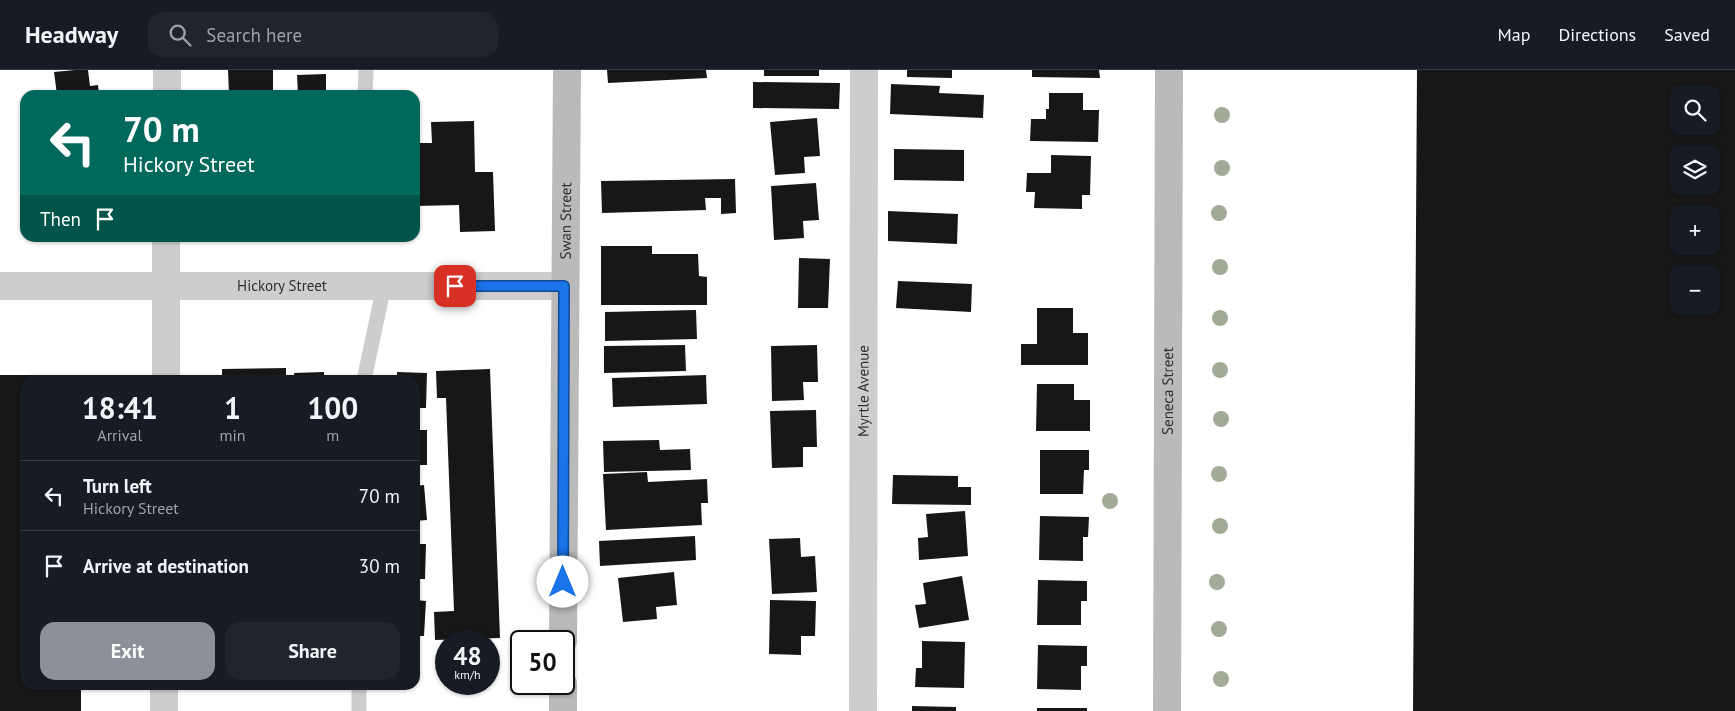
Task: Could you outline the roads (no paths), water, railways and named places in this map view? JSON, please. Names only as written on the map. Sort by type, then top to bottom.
[{"type":"main road","name":"Swan Street","points":[[563,630],[566,70]]},
{"type":"main road","name":"Seneca Street","points":[[1167,711],[1169,70]]},
{"type":"main road","points":[[563,695],[563,711]]},
{"type":"street","points":[[167,70],[167,90]]},
{"type":"street","name":"Myrtle Avenue","points":[[863,711],[864,70]]},
{"type":"street","points":[[166,242],[166,375]]},
{"type":"street","name":"Hickory Street","points":[[0,286],[564,286]]},
{"type":"street","points":[[164,690],[164,711]]},
{"type":"lane","points":[[365,90],[366,70]]},
{"type":"lane","points":[[365,375],[384,286]]},
{"type":"lane","points":[[359,690],[359,711]]}]
